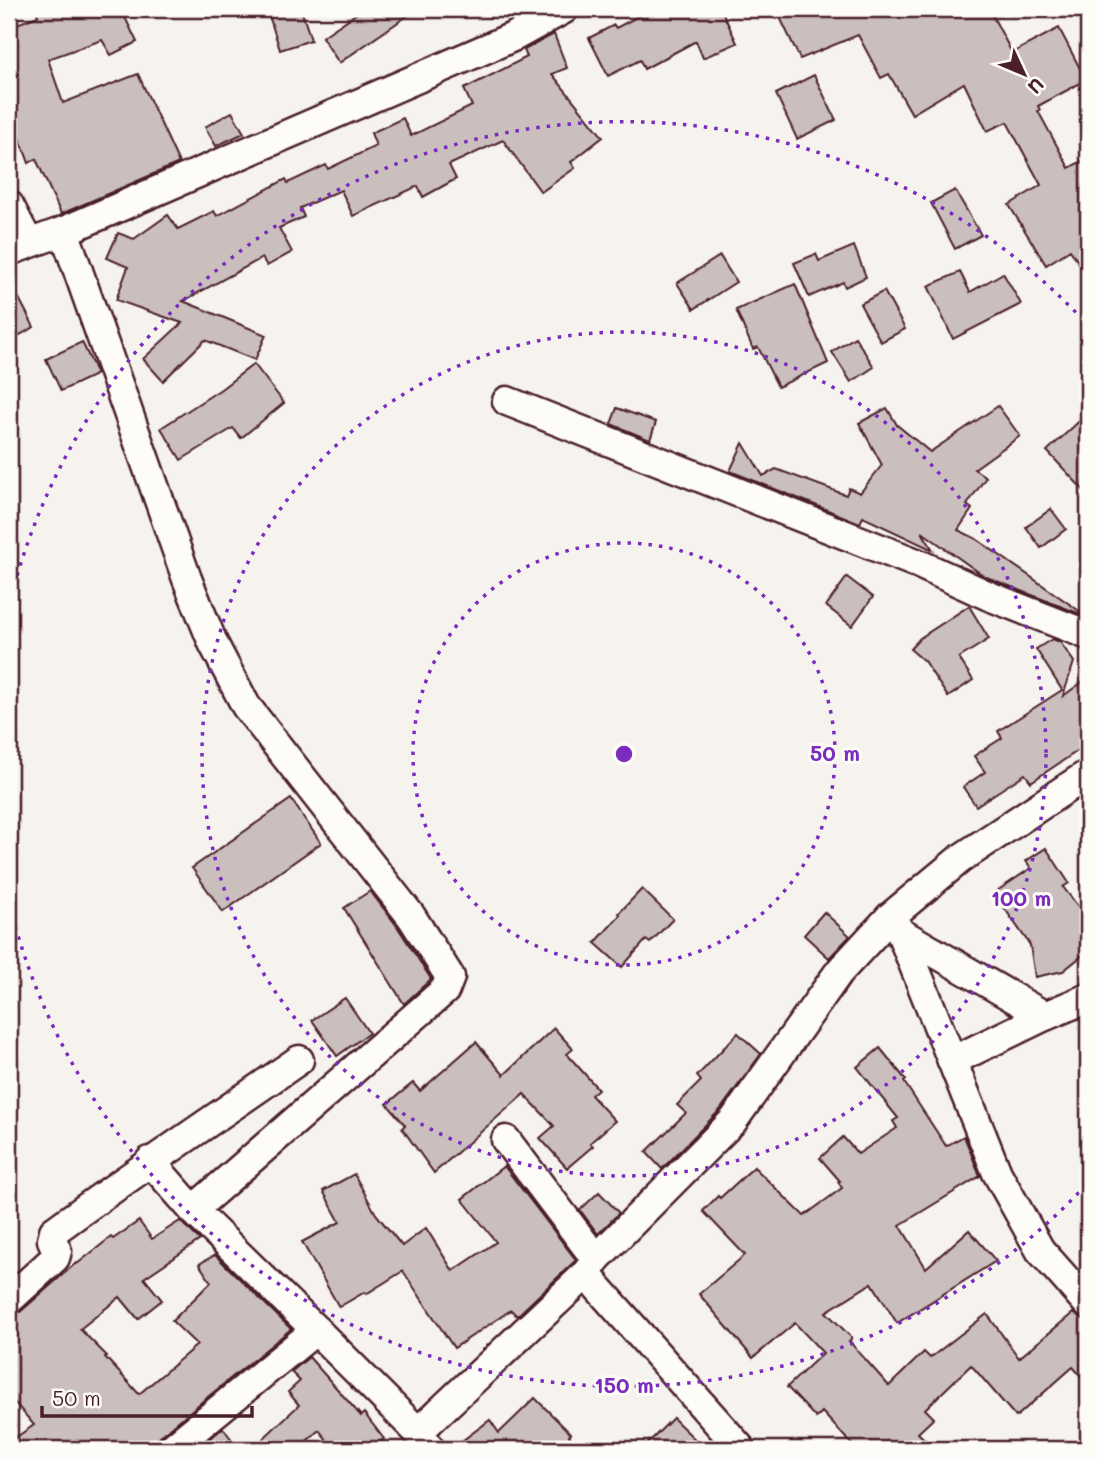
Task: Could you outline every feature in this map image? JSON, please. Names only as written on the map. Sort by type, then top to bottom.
[{"type":"street","points":[[9,205],[18,247],[64,231],[515,36],[564,9]]},
{"type":"street","points":[[64,231],[187,579],[213,643],[246,706],[411,916],[450,977],[445,990],[193,1210]]},
{"type":"street","points":[[507,401],[919,564],[989,596],[1088,635]]},
{"type":"street","points":[[150,1161],[193,1210],[316,1330],[424,1441],[733,1121],[839,972],[896,925],[960,859],[1088,774]]},
{"type":"street","points":[[896,925],[1045,1016]]},
{"type":"street","points":[[896,925],[997,1174],[1040,1250],[1088,1304]]},
{"type":"street","points":[[952,1061],[1088,998]]},
{"type":"street","points":[[9,1300],[55,1258],[58,1251],[52,1241],[54,1231],[150,1161],[299,1060]]},
{"type":"street","points":[[506,1140],[591,1267],[741,1449]]},
{"type":"street","points":[[172,1449],[316,1330]]},
{"type":"building","points":[[36,9],[121,9],[137,42],[111,55],[102,40],[48,59],[63,103],[138,74],[179,163],[61,214],[36,159],[29,163],[9,109],[9,27],[38,16]]},
{"type":"building","points":[[267,9],[301,9],[311,40],[280,50]]},
{"type":"building","points":[[363,9],[417,9],[339,63],[322,37]]},
{"type":"building","points":[[652,9],[721,9],[737,43],[703,58],[696,41],[644,69],[640,60],[608,76],[589,38],[614,25],[616,28]]},
{"type":"building","points":[[776,9],[989,9],[1012,53],[1059,28],[1086,80],[1038,106],[1038,111],[1069,168],[1088,158],[1088,276],[1070,250],[1046,265],[1009,205],[1041,185],[1007,122],[987,131],[964,83],[912,114],[889,74],[881,78],[858,35],[800,59]]},
{"type":"building","points":[[554,34],[567,68],[552,74],[603,137],[571,162],[575,168],[541,192],[503,140],[449,165],[456,179],[423,197],[418,186],[353,216],[341,190],[300,208],[304,217],[279,228],[292,252],[267,266],[262,258],[183,301],[266,335],[255,360],[205,340],[163,381],[143,359],[182,323],[116,300],[128,267],[107,258],[118,233],[134,239],[168,215],[178,229],[214,211],[217,216],[286,179],[288,183],[326,165],[328,169],[376,146],[371,133],[403,118],[411,136],[472,106],[464,89],[527,57],[524,50]]},
{"type":"building","points":[[814,75],[836,120],[797,139],[776,94]]},
{"type":"building","points":[[232,112],[244,133],[216,146],[205,127]]},
{"type":"building","points":[[955,190],[981,235],[955,249],[931,203]]},
{"type":"building","points":[[854,246],[866,277],[845,287],[843,282],[809,297],[794,263],[816,254],[819,261]]},
{"type":"building","points":[[720,256],[736,282],[694,309],[677,283]]},
{"type":"building","points":[[960,272],[970,292],[1003,273],[1021,304],[953,339],[928,286]]},
{"type":"building","points":[[9,279],[34,327],[9,341]]},
{"type":"building","points":[[795,284],[828,363],[778,387],[758,347],[753,349],[736,310]]},
{"type":"building","points":[[884,291],[905,329],[881,342],[860,304]]},
{"type":"building","points":[[855,337],[874,367],[851,382],[832,352]]},
{"type":"building","points":[[82,342],[97,374],[61,391],[46,359]]},
{"type":"building","points":[[254,364],[284,403],[241,438],[233,428],[181,460],[161,428]]},
{"type":"building","points":[[998,406],[1020,436],[974,469],[986,477],[967,505],[972,509],[958,530],[975,538],[1088,617],[984,576],[922,532],[933,550],[863,517],[860,523],[730,471],[743,443],[763,476],[776,469],[846,495],[849,488],[860,493],[882,465],[859,423],[887,408],[897,425],[930,452]]},
{"type":"building","points":[[617,408],[656,422],[650,440],[611,424]]},
{"type":"building","points":[[1088,413],[1088,495],[1047,451]]},
{"type":"building","points":[[1051,509],[1066,529],[1041,548],[1026,527]]},
{"type":"building","points":[[847,577],[873,597],[852,626],[826,606]]},
{"type":"building","points":[[969,606],[989,639],[959,658],[973,680],[948,697],[924,661],[910,649],[920,638]]},
{"type":"building","points":[[1052,639],[1060,642],[1074,662],[1063,696],[1088,678],[1088,744],[1031,782],[1025,774],[976,806],[963,787],[985,772],[974,756],[1002,738],[998,731],[1062,690],[1036,649]]},
{"type":"building","points":[[291,799],[321,843],[223,912],[192,868]]},
{"type":"building","points":[[1046,848],[1069,883],[1063,887],[1088,919],[1088,951],[1063,971],[1035,977],[1030,945],[994,893],[1031,868],[1026,861]]},
{"type":"building","points":[[642,889],[673,919],[650,943],[646,940],[622,967],[595,943]]},
{"type":"building","points":[[370,891],[397,926],[431,979],[404,1004],[344,908]]},
{"type":"building","points":[[824,912],[850,936],[829,958],[804,935]]},
{"type":"building","points":[[345,998],[369,1033],[337,1056],[312,1020]]},
{"type":"building","points":[[554,1028],[573,1049],[567,1054],[598,1089],[591,1095],[615,1121],[590,1143],[593,1146],[567,1168],[540,1138],[554,1126],[524,1094],[434,1173],[402,1128],[405,1125],[387,1104],[413,1083],[420,1091],[476,1042],[504,1075]]},
{"type":"building","points":[[738,1033],[761,1054],[720,1110],[662,1169],[646,1152],[686,1113],[677,1105],[701,1081],[697,1076]]},
{"type":"building","points":[[880,1048],[906,1080],[904,1082],[946,1146],[964,1136],[980,1176],[900,1225],[926,1268],[969,1230],[996,1261],[897,1323],[872,1283],[826,1312],[852,1338],[849,1341],[889,1386],[924,1352],[930,1358],[987,1314],[1019,1358],[1073,1313],[1088,1322],[1088,1384],[1073,1367],[1016,1417],[971,1365],[925,1409],[934,1418],[918,1433],[935,1449],[856,1449],[822,1412],[816,1418],[787,1387],[823,1353],[795,1323],[753,1358],[699,1294],[745,1255],[703,1211],[718,1196],[720,1198],[754,1167],[804,1216],[842,1188],[838,1182],[840,1181],[820,1158],[843,1137],[858,1154],[897,1128],[893,1121],[898,1118],[857,1067]]},
{"type":"building","points":[[504,1166],[576,1260],[517,1316],[511,1310],[454,1348],[403,1271],[339,1307],[302,1242],[340,1222],[323,1191],[354,1174],[376,1214],[402,1246],[426,1228],[453,1271],[496,1242],[462,1199]]},
{"type":"building","points":[[599,1192],[619,1213],[598,1234],[580,1210]]},
{"type":"building","points":[[139,1221],[152,1239],[180,1221],[200,1240],[144,1278],[162,1300],[138,1319],[120,1297],[80,1329],[139,1394],[197,1345],[172,1321],[211,1282],[199,1264],[215,1255],[291,1329],[160,1436],[155,1449],[9,1449],[9,1442],[34,1425],[9,1396],[9,1316],[20,1312],[76,1263],[111,1237],[113,1239]]},
{"type":"building","points":[[309,1357],[361,1416],[364,1413],[384,1439],[370,1449],[334,1449],[319,1430],[298,1449],[252,1449],[299,1405],[288,1392],[300,1381],[291,1372]]},
{"type":"building","points":[[535,1398],[582,1449],[451,1449],[490,1420],[499,1433]]},
{"type":"building","points":[[673,1418],[705,1449],[642,1449]]},
{"type":"building","points":[[223,1428],[239,1449],[197,1449]]}]
